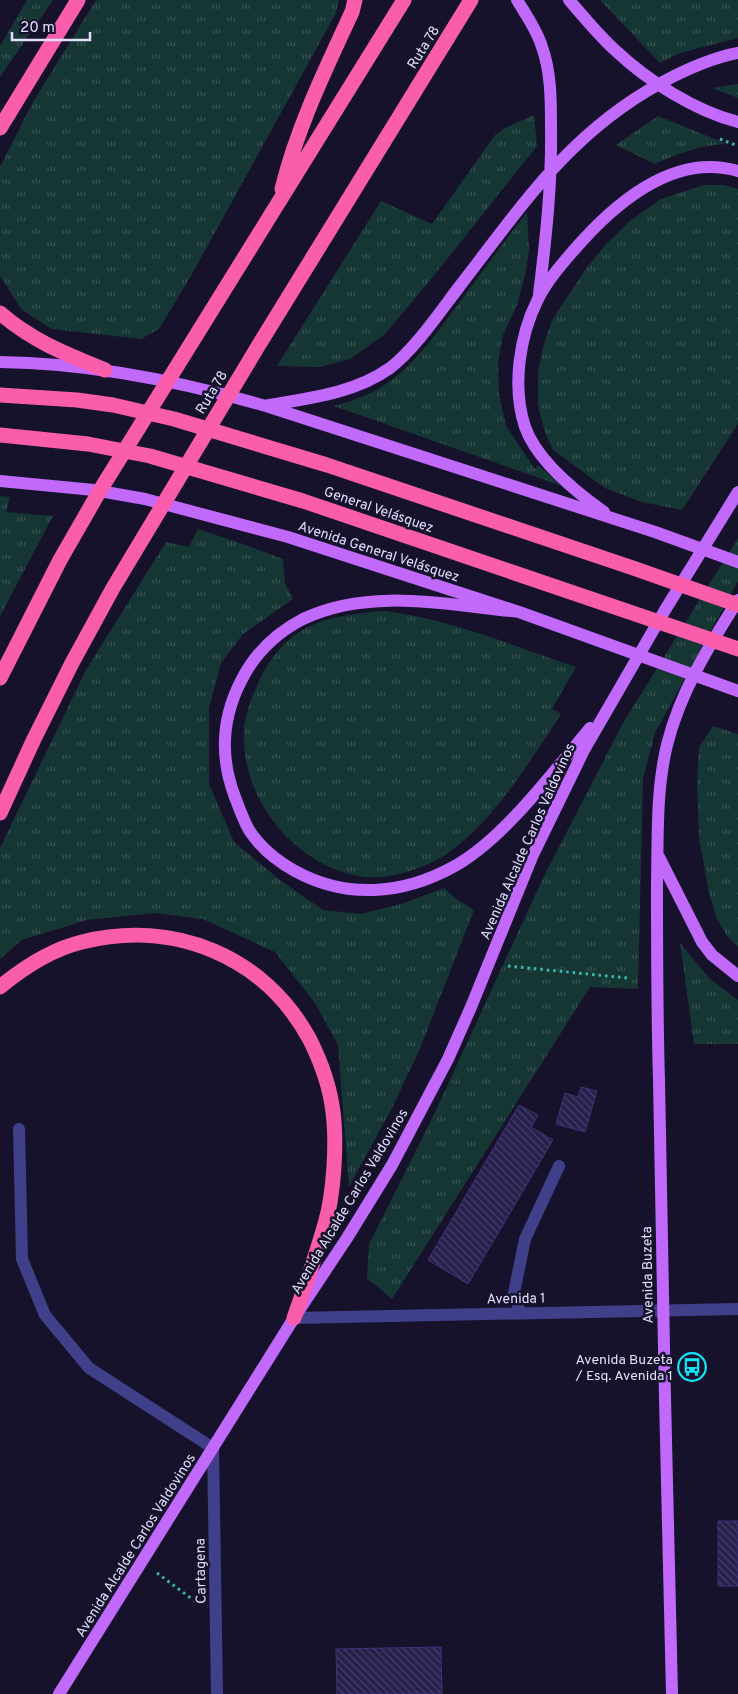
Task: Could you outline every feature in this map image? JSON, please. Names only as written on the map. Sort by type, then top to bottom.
[{"type":"highway","points":[[0,128],[78,0]]},
{"type":"highway","points":[[279,204],[288,167],[299,134],[352,12],[355,0]]},
{"type":"highway","points":[[0,678],[56,569],[99,492],[404,0]]},
{"type":"highway","name":"Ruta 78","points":[[0,813],[38,730],[112,588],[247,364],[471,0]]},
{"type":"highway","points":[[0,313],[31,337],[50,348],[105,370]]},
{"type":"highway","name":"General Velásquez","points":[[0,394],[113,405],[174,419],[326,464],[738,605]]},
{"type":"highway","name":"General Velásquez","points":[[0,435],[88,444],[150,456],[303,501],[738,649]]},
{"type":"highway","points":[[0,987],[29,966],[57,951],[81,942],[110,937],[145,936],[171,938],[218,952],[242,965],[264,981],[285,1003],[302,1025],[316,1052],[327,1081],[333,1111],[335,1142],[326,1223],[294,1318]]},
{"type":"main road","points":[[517,0],[542,45],[546,59],[550,92],[552,150],[548,224],[538,299]]},
{"type":"main road","points":[[569,0],[616,51],[645,74],[702,110],[738,122]]},
{"type":"main road","points":[[260,404],[330,394],[352,388],[373,379],[392,367],[426,330],[541,181],[572,147],[615,111],[639,94],[687,69],[738,53]]},
{"type":"main road","points":[[614,519],[581,495],[556,472],[538,451],[526,429],[520,408],[519,366],[529,320],[538,299],[552,277],[591,230],[613,210],[637,193],[676,173],[694,169],[710,167],[738,172]]},
{"type":"main road","points":[[0,362],[64,365],[105,370],[220,393],[260,404],[655,532],[738,562]]},
{"type":"main road","name":"Avenida General Velásquez","points":[[0,481],[62,486],[137,497],[193,510],[288,537],[519,612],[738,691]]},
{"type":"main road","name":"Avenida Alcalde Carlos Valdovinos","points":[[59,1694],[392,1165],[421,1112],[467,1016],[532,857],[560,797],[609,705],[738,492]]},
{"type":"main road","points":[[738,600],[706,651],[673,726],[663,766],[660,788],[658,855],[702,942],[718,960],[738,976]]},
{"type":"main road","points":[[519,612],[422,602],[386,601],[354,603],[305,618],[285,629],[262,649],[245,672],[234,695],[227,717],[224,738],[230,785],[250,831],[266,850],[284,865],[307,878],[331,886],[354,890],[378,891],[429,878],[454,867],[500,830],[546,780],[609,705]]},
{"type":"main road","name":"Avenida Buzeta","points":[[658,855],[657,979],[672,1694]]},
{"type":"street","points":[[19,1128],[22,1259],[46,1314],[89,1368],[213,1448]]},
{"type":"street","points":[[520,1313],[514,1292],[525,1239],[559,1166]]},
{"type":"street","name":"Avenida 1","points":[[294,1318],[738,1309]]},
{"type":"street","name":"Cartagena","points":[[213,1448],[217,1694]]},
{"type":"path","points":[[488,964],[627,978]]},
{"type":"path","points":[[142,1562],[216,1617]]},
{"type":"green space","points":[[27,0],[53,0],[0,77],[0,46]]},
{"type":"green space","points":[[96,0],[339,0],[336,13],[191,276],[159,329],[141,339],[52,329],[22,310],[0,276],[0,167],[33,102]]},
{"type":"green space","points":[[600,0],[738,0],[738,38],[680,53],[660,63]]},
{"type":"green space","points":[[738,84],[738,98],[712,88]]},
{"type":"green space","points":[[534,115],[537,146],[384,335],[350,359],[320,367],[277,366],[381,201],[432,224],[495,135],[505,128]]},
{"type":"green space","points":[[658,116],[727,144],[690,150],[655,164],[616,145]]},
{"type":"green space","points":[[704,185],[724,185],[738,189],[738,424],[682,510],[642,502],[605,488],[553,450],[545,432],[538,406],[538,373],[543,347],[552,320],[585,270],[606,244],[630,221],[661,199]]},
{"type":"green space","points":[[527,212],[529,249],[526,271],[517,305],[503,335],[498,362],[499,394],[506,426],[535,469],[538,465],[562,486],[334,406],[358,399],[372,392],[393,379],[411,363],[434,336]]},
{"type":"green space","points":[[0,496],[10,497],[6,512],[53,516],[0,616]]},
{"type":"green space","points":[[198,529],[283,559],[285,583],[293,599],[243,634],[221,663],[209,708],[209,784],[234,842],[280,880],[323,910],[361,914],[401,904],[444,888],[455,898],[474,910],[421,1046],[393,1106],[349,1187],[338,1045],[315,1003],[275,952],[203,919],[154,913],[87,920],[22,940],[0,959],[0,848],[86,670],[166,542],[189,547]]},
{"type":"green space","points":[[738,538],[738,581],[655,733],[643,779],[638,989],[590,987],[392,1299],[367,1278],[369,1244],[431,1121],[543,878],[623,723]]},
{"type":"green space","points":[[384,611],[433,620],[458,627],[576,667],[552,709],[561,714],[510,789],[465,840],[447,854],[429,864],[396,875],[364,877],[339,871],[316,860],[295,844],[277,826],[262,804],[251,780],[245,755],[244,729],[257,686],[268,665],[280,649],[293,637],[307,628],[324,621],[342,616]]},
{"type":"green space","points":[[713,726],[738,734],[738,947],[727,936],[717,919],[709,893],[699,838],[697,782],[699,747]]},
{"type":"green space","points":[[680,943],[710,979],[738,1000],[738,1044],[694,1044]]},
{"type":"building","points":[[581,1087],[597,1091],[585,1132],[556,1124],[565,1093],[578,1097]]},
{"type":"building","points":[[519,1105],[538,1115],[531,1127],[553,1140],[468,1284],[428,1260]]},
{"type":"building","points":[[718,1521],[738,1521],[738,1586],[718,1586]]},
{"type":"building","points":[[441,1647],[442,1694],[337,1694],[336,1649]]},
{"type":"place","name":"Avenida Buzeta / Esq. Avenida 1","points":[[692,1367]]}]
